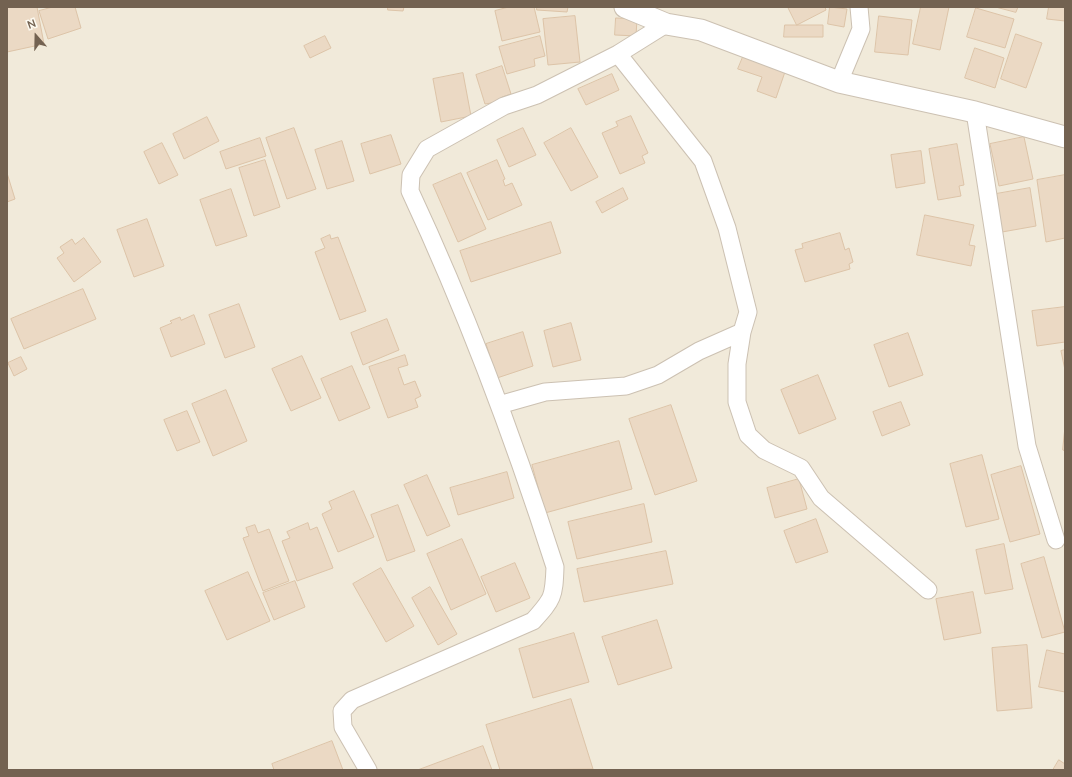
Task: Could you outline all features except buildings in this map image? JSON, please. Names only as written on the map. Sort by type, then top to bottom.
[{"type":"street","points":[[625,7],[666,24],[701,30],[840,82],[975,112],[1065,137]]},
{"type":"street","points":[[840,82],[861,29],[859,7]]},
{"type":"street","points":[[368,770],[343,727],[342,711],[352,700],[533,621],[550,602],[555,586],[555,567],[519,456],[468,327],[410,191],[411,175],[427,149],[504,106],[537,95],[618,54],[666,24]]},
{"type":"street","points":[[618,54],[703,161],[727,228],[748,312],[742,332],[737,364],[737,402],[748,435],[764,450],[800,468],[821,498],[928,590]]},
{"type":"street","points":[[975,112],[1027,446],[1056,540]]},
{"type":"street","points":[[499,405],[545,392],[626,386],[658,375],[699,351],[742,332]]},
{"type":"shaded area","points":[[7,7],[1065,7],[1065,770],[7,770]]}]
